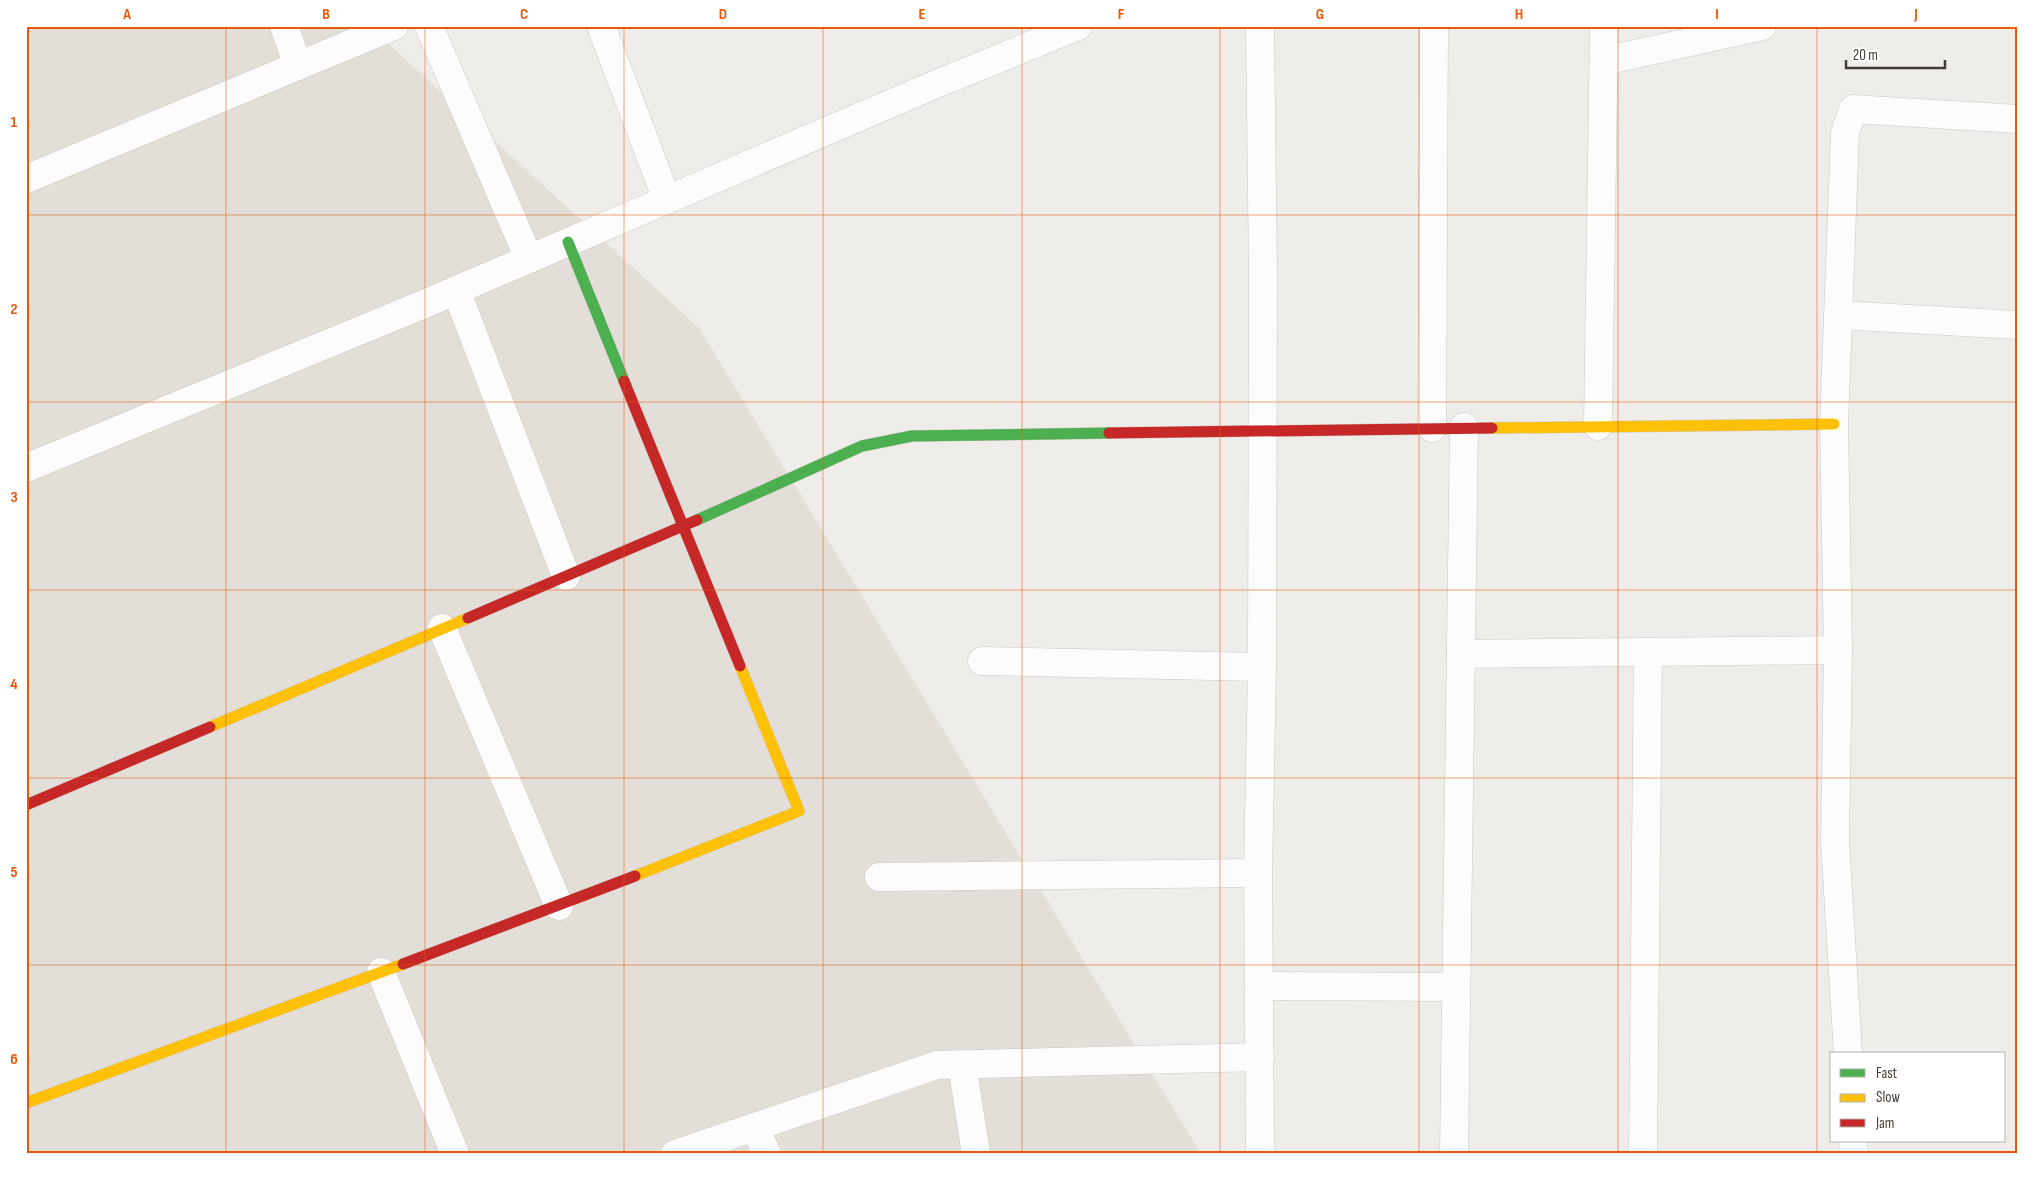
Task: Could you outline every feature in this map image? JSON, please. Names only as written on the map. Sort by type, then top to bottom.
[{"type":"street","points":[[284,26],[298,66]]},
{"type":"street","points":[[26,179],[394,26]]},
{"type":"street","points":[[429,26],[529,259]]},
{"type":"street","points":[[601,26],[667,200]]},
{"type":"street","points":[[26,468],[456,290],[934,85],[1078,26]]},
{"type":"street","points":[[1260,26],[1263,430],[1262,667],[1258,873],[1260,1154]]},
{"type":"street","points":[[1432,428],[1434,26]]},
{"type":"street","points":[[1598,426],[1604,26]]},
{"type":"street","points":[[1604,61],[1762,26]]},
{"type":"street","points":[[1848,1052],[1835,842],[1838,650],[1834,424],[1845,133],[1853,109],[2017,119]]},
{"type":"street","points":[[26,1102],[558,906],[799,811],[568,242]]},
{"type":"street","points":[[456,290],[566,576]]},
{"type":"street","points":[[1838,315],[2017,325]]},
{"type":"street","points":[[26,805],[684,526],[862,446],[912,436],[1834,424]]},
{"type":"street","points":[[1454,1154],[1464,428]]},
{"type":"street","points":[[442,628],[558,906]]},
{"type":"street","points":[[1461,654],[1838,650]]},
{"type":"street","points":[[1642,1154],[1648,652]]},
{"type":"street","points":[[982,661],[1262,667]]},
{"type":"street","points":[[879,877],[1258,873]]},
{"type":"street","points":[[381,972],[455,1154]]},
{"type":"street","points":[[1259,986],[1456,988]]},
{"type":"street","points":[[675,1154],[937,1065],[1260,1057]]},
{"type":"street","points":[[962,1064],[976,1154]]},
{"type":"street","points":[[755,1126],[767,1154]]},
{"type":"shaded area","points":[[26,26],[369,26],[699,328],[1201,1154],[26,1154]]},
{"type":"traffic: fast","points":[[568,242],[624,381]]},
{"type":"traffic: fast","points":[[697,520],[862,446],[912,436],[1109,433]]},
{"type":"traffic: slow","points":[[1492,428],[1834,424]]},
{"type":"traffic: slow","points":[[210,727],[468,618]]},
{"type":"traffic: slow","points":[[635,876],[799,811],[740,666]]},
{"type":"traffic: slow","points":[[26,1103],[403,964]]},
{"type":"traffic: jam","points":[[624,381],[740,666]]},
{"type":"traffic: jam","points":[[1109,433],[1492,428]]},
{"type":"traffic: jam","points":[[468,618],[697,520]]},
{"type":"traffic: jam","points":[[26,805],[210,727]]},
{"type":"traffic: jam","points":[[403,964],[635,876]]}]
